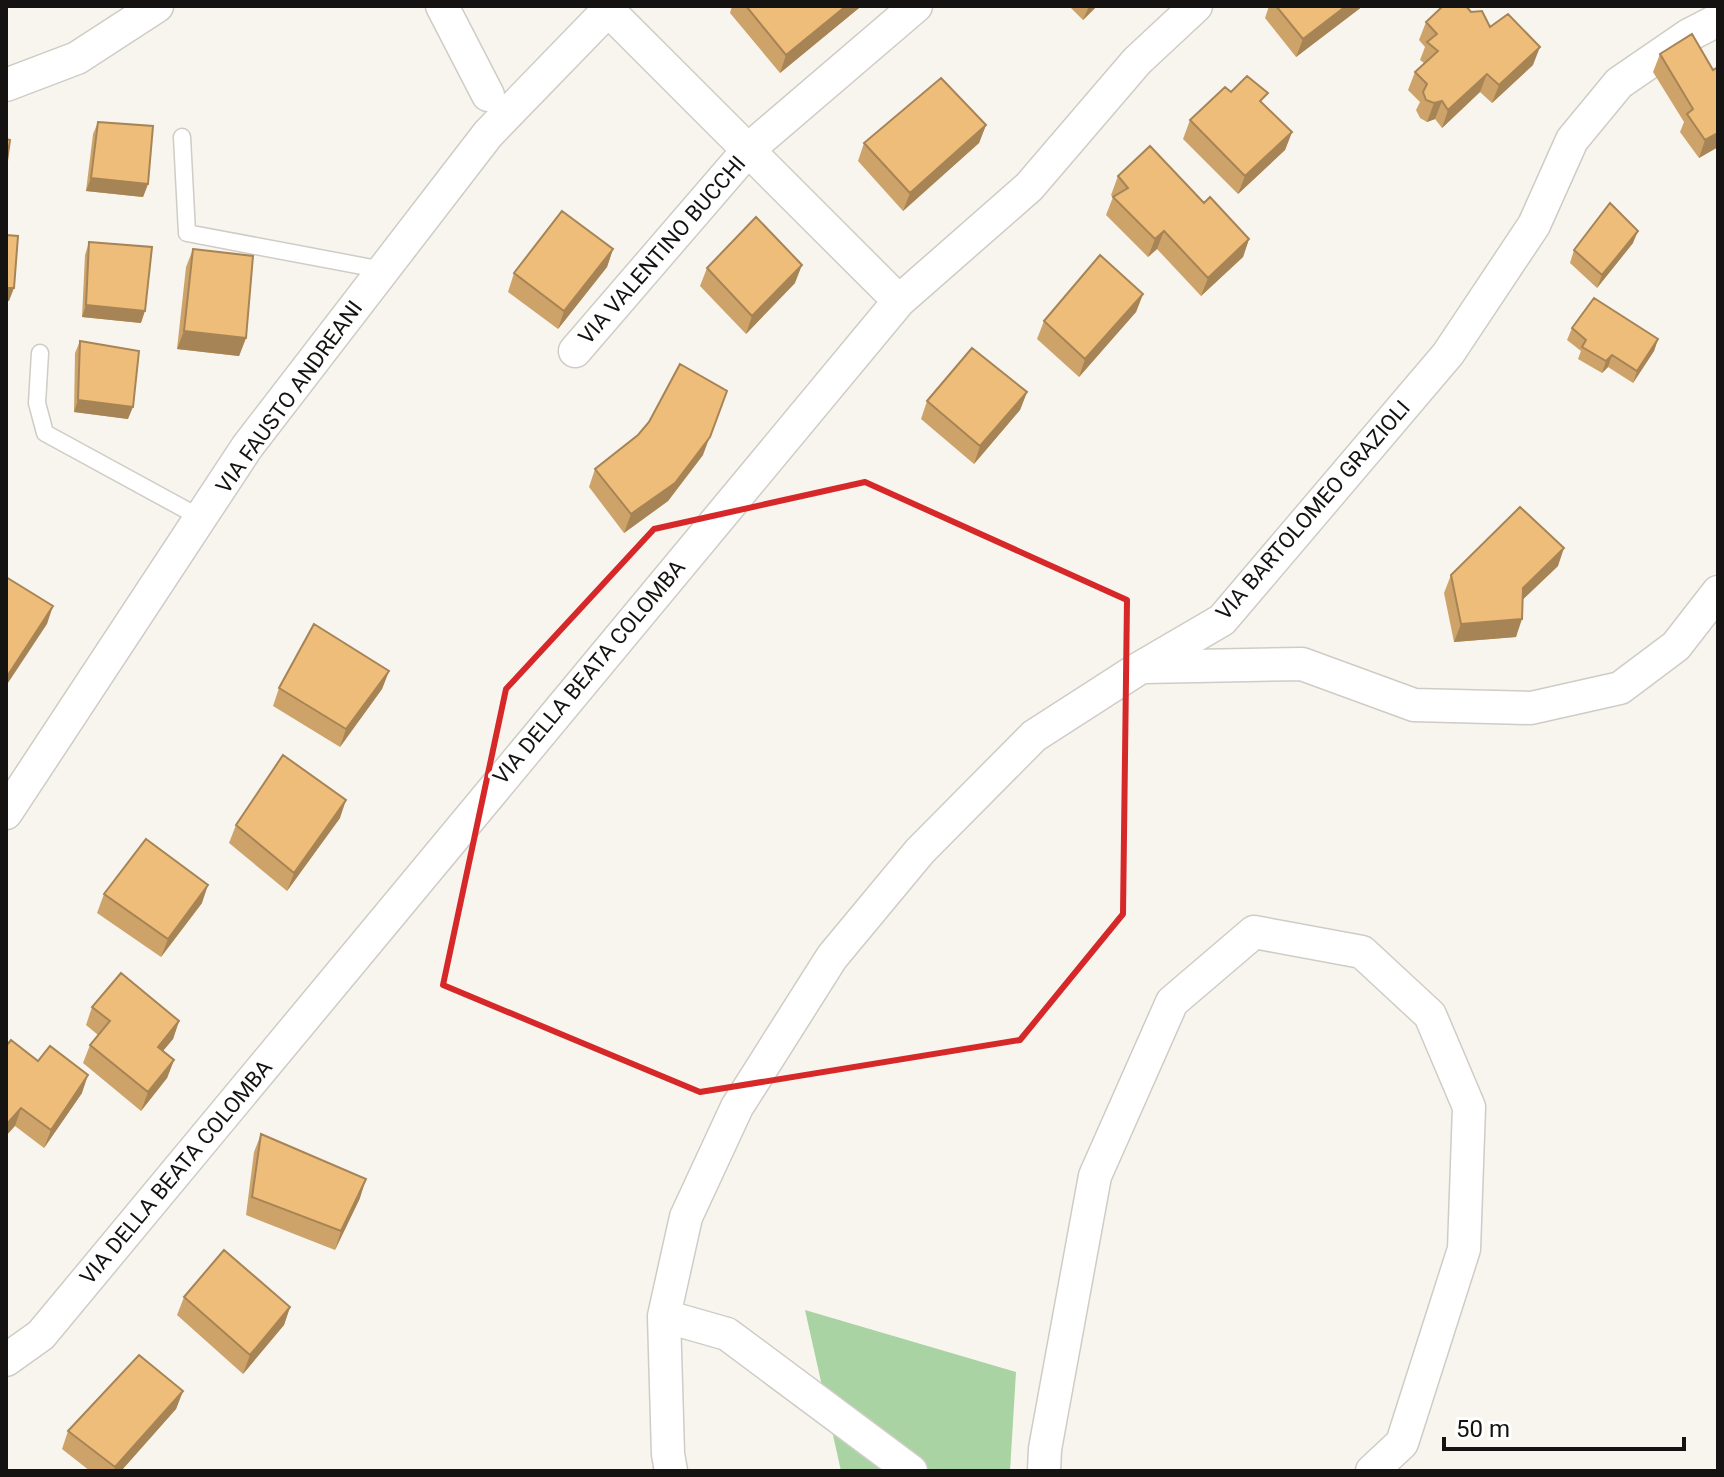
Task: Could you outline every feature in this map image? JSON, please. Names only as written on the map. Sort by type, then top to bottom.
[{"type":"street","points":[[6,85],[77,58],[157,6]]},
{"type":"street","points":[[442,6],[488,95]]},
{"type":"street","name":"VIA VALENTINO BUCCHI","points":[[575,351],[749,149],[916,6]]},
{"type":"street","name":"VIA DELLA BEATA COLOMBA","points":[[6,1360],[41,1335],[899,301],[1029,187],[1137,61],[1196,6]]},
{"type":"street","name":"VIA VALENTINO BUCCHI","points":[[610,8],[899,301]]},
{"type":"street","name":"VIA FAUSTO ANDREANI","points":[[6,813],[247,447],[488,134],[610,8]]},
{"type":"street","name":"VIA BARTOLOMEO GRAZIOLI","points":[[671,1471],[664,1316],[686,1217],[737,1107],[832,957],[920,851],[1034,736],[1222,620],[1448,354],[1534,225],[1572,140],[1619,83],[1717,18]]},
{"type":"street","points":[[1142,667],[1302,664],[1414,705],[1531,708],[1620,688],[1676,646],[1718,592]]},
{"type":"street","points":[[1044,1471],[1045,1449],[1095,1176],[1172,1002],[1254,932],[1362,952],[1430,1015],[1469,1107],[1464,1249],[1402,1443],[1372,1471]]},
{"type":"street","points":[[664,1316],[727,1334],[911,1471]]},
{"type":"lane","points":[[182,137],[187,233],[383,270]]},
{"type":"lane","points":[[40,353],[37,403],[45,433],[201,518]]},
{"type":"highlighted area","points":[[865,482],[1127,600],[1123,914],[1020,1040],[700,1092],[443,985],[506,689],[654,529]]},
{"type":"green space","points":[[805,1310],[1016,1372],[1010,1471],[841,1471]]},
{"type":"building","points":[[746,6],[846,6],[786,55]]},
{"type":"building","points":[[1276,6],[1346,6],[1303,39]]},
{"type":"building","points":[[1443,6],[1466,6],[1471,12],[1482,11],[1490,27],[1508,14],[1540,47],[1499,85],[1487,74],[1448,110],[1442,101],[1434,103],[1426,100],[1423,92],[1427,84],[1415,72],[1438,51],[1427,42],[1437,34],[1426,22]]},
{"type":"building","points":[[1692,34],[1713,70],[1718,67],[1718,133],[1705,140],[1687,114],[1693,109],[1660,54]]},
{"type":"building","points":[[1247,76],[1268,93],[1260,101],[1292,132],[1245,176],[1190,120],[1225,87],[1231,92]]},
{"type":"building","points":[[941,78],[986,125],[910,193],[864,143]]},
{"type":"building","points":[[98,122],[153,126],[148,184],[91,178]]},
{"type":"building","points":[[6,139],[10,140],[6,168]]},
{"type":"building","points":[[1150,146],[1204,203],[1210,197],[1249,239],[1208,278],[1164,231],[1155,239],[1113,197],[1128,188],[1118,176]]},
{"type":"building","points":[[1610,203],[1638,231],[1602,275],[1574,250]]},
{"type":"building","points":[[562,211],[613,249],[564,311],[514,273]]},
{"type":"building","points":[[756,217],[802,265],[752,316],[707,268]]},
{"type":"building","points":[[6,235],[18,236],[14,288],[6,288]]},
{"type":"building","points":[[89,242],[152,247],[145,311],[86,305]]},
{"type":"building","points":[[193,249],[253,256],[246,338],[184,331]]},
{"type":"building","points":[[1100,255],[1143,294],[1085,359],[1044,321]]},
{"type":"building","points":[[1594,298],[1658,339],[1637,371],[1612,355],[1606,361],[1582,347],[1586,340],[1572,328]]},
{"type":"building","points":[[80,341],[139,351],[133,407],[78,400]]},
{"type":"building","points":[[972,348],[1027,392],[980,446],[927,401]]},
{"type":"building","points":[[680,364],[727,391],[710,437],[675,483],[631,514],[595,469],[638,435],[649,422]]},
{"type":"building","points":[[1520,507],[1564,548],[1523,588],[1522,619],[1461,624],[1451,575]]},
{"type":"building","points":[[6,577],[53,606],[6,678]]},
{"type":"building","points":[[314,624],[389,671],[346,729],[279,688]]},
{"type":"building","points":[[283,755],[346,800],[294,873],[236,825]]},
{"type":"building","points":[[146,839],[208,885],[168,939],[104,894]]},
{"type":"building","points":[[121,973],[179,1021],[158,1047],[174,1060],[148,1092],[90,1045],[110,1021],[92,1007]]},
{"type":"building","points":[[11,1040],[38,1061],[50,1046],[88,1075],[51,1130],[21,1108],[6,1125],[6,1046]]},
{"type":"building","points":[[261,1134],[366,1179],[341,1231],[252,1197]]},
{"type":"building","points":[[224,1250],[290,1307],[250,1355],[184,1297]]},
{"type":"building","points":[[139,1355],[183,1391],[115,1467],[68,1431]]}]
